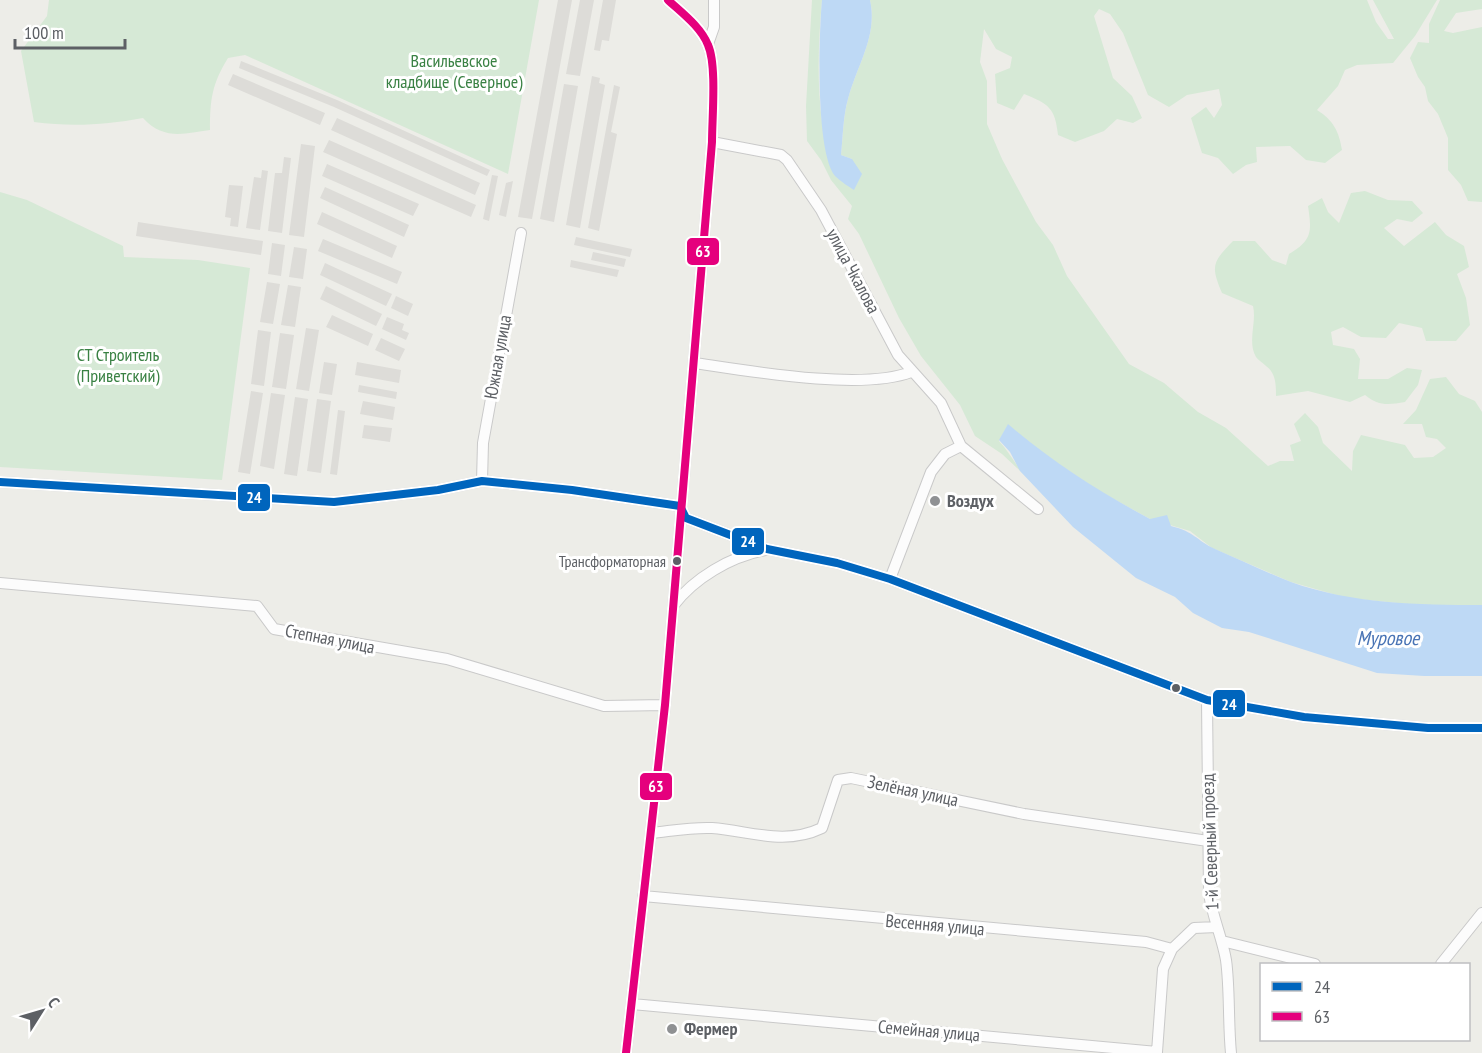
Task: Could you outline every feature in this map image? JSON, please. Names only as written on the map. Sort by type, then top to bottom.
[{"type":"street","points":[[626,1053],[665,705],[712,142],[712,59],[708,44],[695,26],[668,0]]},
{"type":"street","points":[[708,44],[714,27],[714,0]]},
{"type":"street","name":"улица Чкалова","points":[[712,142],[781,155],[787,160],[821,210],[888,336],[911,372],[942,403],[961,446],[1038,509]]},
{"type":"street","name":"Южная улица","points":[[482,481],[483,443],[521,233]]},
{"type":"street","points":[[695,363],[814,378],[896,378],[911,372]]},
{"type":"street","points":[[891,579],[931,472],[945,454],[961,446]]},
{"type":"street","points":[[0,482],[334,502],[438,490],[482,481],[572,490],[680,506]]},
{"type":"street","points":[[680,506],[686,518],[767,549],[837,563],[891,579],[1207,700],[1304,717],[1428,728],[1482,728]]},
{"type":"street","points":[[673,607],[683,592],[699,579],[735,559],[767,549]]},
{"type":"street","name":"Степная улица","points":[[0,583],[257,606],[274,628],[447,659],[604,706],[665,705]]},
{"type":"street","name":"1-й Северный проезд","points":[[1207,700],[1209,893],[1226,963],[1231,1053]]},
{"type":"street","name":"Зелёная улица","points":[[651,833],[711,828],[784,838],[804,836],[822,828],[838,780],[851,778],[1024,814],[1208,841]]},
{"type":"street","name":"Весенняя улица","points":[[643,896],[1146,942],[1172,949]]},
{"type":"street","points":[[1442,963],[1482,913]]},
{"type":"street","points":[[1172,949],[1194,928],[1217,927]]},
{"type":"street","points":[[1222,941],[1311,963]]},
{"type":"street","name":"Семейная улица","points":[[632,1004],[1157,1052],[1163,969],[1172,949]]},
{"type":"shaded area","points":[[558,0],[572,0],[532,219],[518,217]]},
{"type":"shaded area","points":[[580,0],[594,0],[580,76],[566,74]]},
{"type":"shaded area","points":[[603,0],[616,0],[609,41],[602,40],[600,51],[594,50]]},
{"type":"shaded area","points":[[241,61],[337,100],[490,170],[487,176],[334,107],[239,68]]},
{"type":"shaded area","points":[[233,74],[325,113],[320,125],[228,85]]},
{"type":"shaded area","points":[[592,76],[600,78],[599,83],[605,85],[580,228],[566,225]]},
{"type":"shaded area","points":[[564,84],[578,86],[554,222],[540,219]]},
{"type":"shaded area","points":[[614,85],[620,87],[611,132],[617,134],[599,231],[588,228]]},
{"type":"shaded area","points":[[337,118],[480,183],[475,195],[331,130]]},
{"type":"shaded area","points":[[329,140],[476,205],[471,217],[323,152]]},
{"type":"shaded area","points":[[301,144],[315,146],[304,237],[289,235]]},
{"type":"shaded area","points":[[284,157],[291,158],[282,233],[268,231],[275,173],[282,173]]},
{"type":"shaded area","points":[[327,164],[419,204],[413,216],[322,176]]},
{"type":"shaded area","points":[[262,170],[268,171],[260,230],[246,228],[254,177],[261,178]]},
{"type":"shaded area","points":[[492,175],[498,176],[489,221],[483,219]]},
{"type":"shaded area","points":[[513,181],[506,217],[499,215],[506,183]]},
{"type":"shaded area","points":[[229,185],[243,186],[238,227],[230,226],[231,218],[225,217]]},
{"type":"shaded area","points":[[325,187],[409,225],[404,237],[320,198]]},
{"type":"shaded area","points":[[322,212],[397,246],[392,258],[317,224]]},
{"type":"shaded area","points":[[138,222],[263,241],[261,255],[136,236]]},
{"type":"shaded area","points":[[576,237],[632,249],[630,257],[574,245]]},
{"type":"shaded area","points":[[323,239],[402,272],[397,284],[318,251]]},
{"type":"shaded area","points":[[272,243],[285,245],[281,276],[268,274]]},
{"type":"shaded area","points":[[294,247],[307,249],[303,279],[289,277]]},
{"type":"shaded area","points":[[593,252],[626,259],[624,267],[591,260]]},
{"type":"shaded area","points":[[571,260],[619,270],[617,277],[570,267]]},
{"type":"shaded area","points":[[325,263],[392,294],[386,306],[320,275]]},
{"type":"shaded area","points":[[267,282],[280,284],[273,324],[260,322]]},
{"type":"shaded area","points":[[288,285],[301,287],[295,327],[281,325]]},
{"type":"shaded area","points":[[326,286],[382,314],[376,326],[320,299]]},
{"type":"shaded area","points":[[396,296],[413,304],[408,316],[391,308]]},
{"type":"shaded area","points":[[332,315],[373,334],[368,346],[326,327]]},
{"type":"shaded area","points":[[387,317],[404,324],[402,330],[409,333],[406,340],[382,329]]},
{"type":"shaded area","points":[[306,328],[319,330],[309,391],[296,389]]},
{"type":"shaded area","points":[[258,330],[271,332],[264,386],[251,384]]},
{"type":"shaded area","points":[[280,333],[294,335],[286,389],[272,387]]},
{"type":"shaded area","points":[[381,338],[405,349],[399,361],[375,350]]},
{"type":"shaded area","points":[[324,362],[337,364],[332,395],[319,393]]},
{"type":"shaded area","points":[[357,362],[401,370],[399,383],[355,375]]},
{"type":"shaded area","points":[[359,385],[397,392],[396,399],[358,392]]},
{"type":"shaded area","points":[[251,391],[263,393],[250,474],[238,472]]},
{"type":"shaded area","points":[[271,393],[285,395],[274,469],[260,466]]},
{"type":"shaded area","points":[[295,397],[308,399],[297,476],[284,474]]},
{"type":"shaded area","points":[[317,399],[331,401],[321,473],[307,471]]},
{"type":"shaded area","points":[[363,401],[395,407],[393,420],[360,414]]},
{"type":"shaded area","points":[[338,410],[345,411],[337,475],[330,474]]},
{"type":"shaded area","points":[[364,425],[392,428],[390,442],[362,438]]},
{"type":"green space","name":"Васильевское кладбище (Северное)","points":[[49,0],[539,0],[508,174],[245,55],[228,58],[218,76],[211,100],[210,130],[182,134],[166,133],[158,130],[143,118],[88,125],[34,122],[21,51],[47,16]]},
{"type":"green space","points":[[812,0],[822,0],[819,89],[828,155],[835,175],[852,159],[841,155],[844,120],[848,99],[869,38],[872,13],[870,0],[1367,0],[1376,22],[1388,39],[1394,39],[1373,0],[1437,0],[1415,36],[1393,63],[1357,65],[1345,70],[1338,86],[1317,110],[1334,127],[1342,150],[1325,163],[1306,160],[1290,146],[1256,147],[1257,162],[1246,165],[1233,174],[1218,158],[1202,153],[1191,118],[1206,107],[1214,118],[1222,105],[1219,89],[1187,95],[1169,107],[1148,95],[1123,33],[1110,14],[1099,9],[1094,16],[1113,78],[1132,96],[1142,118],[1133,123],[1117,119],[1104,131],[1075,142],[1058,135],[1053,113],[1039,101],[1024,94],[1014,110],[997,103],[995,74],[1010,68],[1012,57],[996,49],[984,29],[980,62],[987,81],[987,124],[1002,159],[1036,222],[1053,245],[1067,276],[1129,364],[1164,383],[1198,412],[1226,428],[1268,466],[1280,461],[1294,461],[1290,445],[1301,441],[1294,424],[1305,413],[1318,427],[1323,443],[1352,471],[1353,451],[1361,435],[1405,445],[1414,458],[1433,457],[1446,448],[1437,439],[1426,437],[1422,424],[1403,424],[1416,410],[1430,379],[1446,377],[1459,394],[1475,401],[1482,412],[1482,605],[1417,605],[1347,598],[1291,582],[1212,548],[1190,531],[1150,519],[1099,491],[1039,451],[1008,425],[999,441],[1032,482],[1002,454],[975,436],[960,405],[921,356],[899,318],[859,234],[848,219],[852,206],[831,180],[821,160],[807,141],[806,106]]},
{"type":"green space","points":[[1440,0],[1482,0],[1482,9],[1456,13],[1444,31],[1453,33],[1482,27],[1482,202],[1468,201],[1461,185],[1448,170],[1448,138],[1438,114],[1428,101],[1425,87],[1410,58],[1418,42],[1429,43],[1429,24]]},
{"type":"green space","points":[[1365,191],[1388,200],[1412,201],[1423,213],[1412,222],[1397,219],[1384,228],[1404,246],[1435,222],[1446,235],[1464,246],[1469,267],[1457,274],[1466,298],[1470,325],[1456,341],[1426,341],[1422,328],[1399,323],[1386,338],[1361,337],[1343,327],[1331,332],[1333,345],[1354,349],[1360,359],[1358,379],[1388,379],[1407,368],[1422,370],[1418,385],[1405,402],[1384,404],[1365,395],[1350,402],[1308,391],[1276,396],[1272,372],[1253,351],[1253,306],[1222,293],[1215,270],[1218,259],[1233,241],[1255,241],[1272,260],[1286,265],[1289,254],[1306,240],[1309,234],[1308,206],[1322,198],[1328,212],[1339,223],[1351,193]]},
{"type":"green space","name":"СТ Строитель (Приветский)","points":[[0,192],[27,200],[123,246],[124,257],[198,260],[250,268],[222,480],[0,467]]},
{"type":"water","points":[[822,0],[870,0],[872,13],[869,38],[848,99],[843,127],[841,155],[852,159],[862,174],[854,190],[835,176],[824,143],[820,91]]},
{"type":"water","name":"Муровое","points":[[1008,424],[1059,464],[1131,509],[1150,519],[1167,515],[1171,526],[1179,528],[1215,549],[1291,582],[1338,595],[1386,602],[1482,605],[1482,676],[1377,673],[1249,632],[1222,628],[1193,613],[1175,597],[1136,578],[1073,527],[1020,471],[1010,452],[999,440]]},
{"type":"transit line","name":"63","points":[[626,1053],[665,705],[712,142],[711,54],[705,38],[696,26],[668,0]]},
{"type":"transit line","name":"24","points":[[0,482],[334,502],[438,490],[482,481],[572,490],[680,506],[686,518],[767,549],[837,563],[890,579],[1207,700],[1304,717],[1428,728],[1482,728]]},
{"type":"place","name":"Воздух","points":[[935,501]]},
{"type":"place","name":"Трансформаторная","points":[[677,561]]},
{"type":"place","name":"Фермер","points":[[672,1029]]}]
